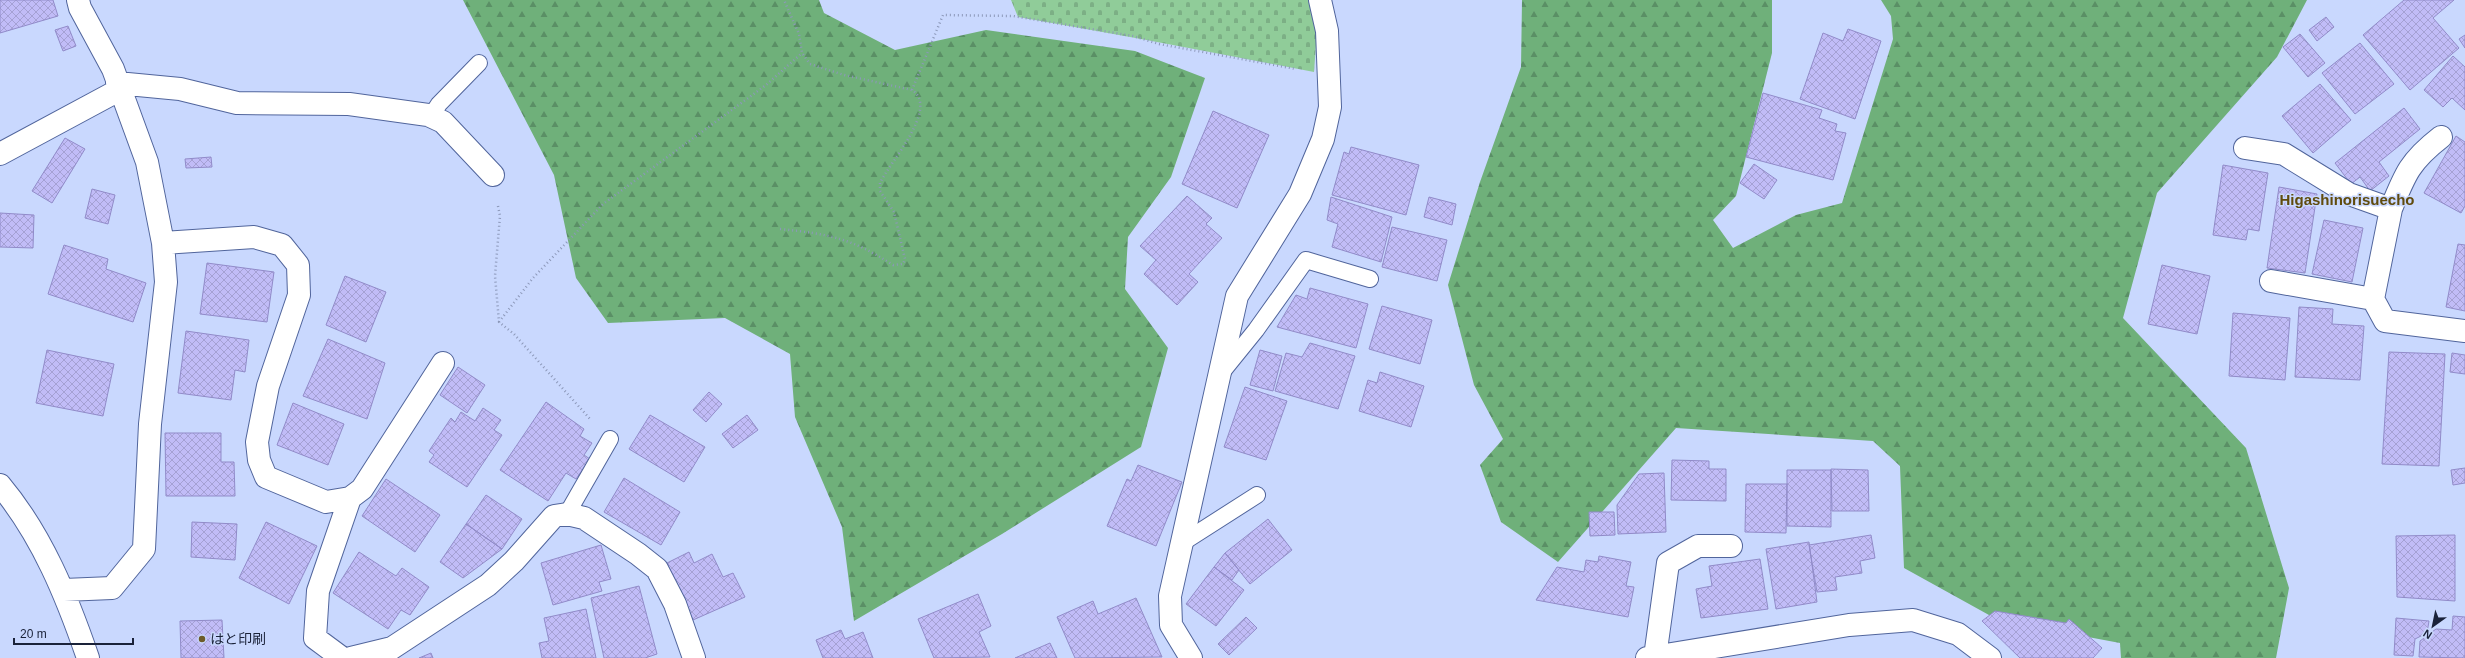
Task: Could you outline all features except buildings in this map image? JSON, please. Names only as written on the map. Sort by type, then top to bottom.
[{"type":"street","points":[[64,590],[112,588],[144,549],[150,424],[166,282],[163,244],[147,162],[113,69],[80,8],[78,0]]},
{"type":"street","points":[[1191,658],[1171,624],[1170,596],[1237,296],[1300,194],[1323,139],[1330,107],[1327,31],[1320,0]]},
{"type":"street","points":[[0,154],[118,86],[180,89],[237,103],[349,104],[431,116],[443,122],[493,175]]},
{"type":"street","points":[[2441,137],[2420,153],[2407,170],[2391,209],[2372,299],[2385,322],[2465,331]]},
{"type":"street","points":[[2245,148],[2284,154],[2349,194],[2391,209]]},
{"type":"street","points":[[163,244],[254,238],[282,245],[298,265],[299,295],[268,386],[257,442],[259,460],[266,478],[326,502],[350,498],[362,489],[443,362]]},
{"type":"street","points":[[2271,281],[2372,299]]},
{"type":"street","points":[[0,485],[17,505],[64,590],[88,658]]},
{"type":"street","points":[[342,658],[315,638],[318,591],[350,498]]},
{"type":"street","points":[[350,658],[392,648],[488,585],[514,561],[554,516],[567,514],[584,518],[638,554],[657,569],[675,604],[694,658]]},
{"type":"street","points":[[1731,546],[1698,546],[1668,563],[1651,657],[1849,625],[1913,620],[1958,634],[1990,658]]},
{"type":"lane","points":[[431,116],[439,104],[479,63]]},
{"type":"lane","points":[[1220,374],[1256,330],[1306,260],[1370,279]]},
{"type":"lane","points":[[567,514],[610,439]]},
{"type":"lane","points":[[1182,543],[1257,495]]},
{"type":"path","points":[[780,229],[842,238],[872,251],[893,265],[903,264],[905,259],[894,212],[880,191],[880,183],[916,126],[921,112],[921,103],[916,93],[912,90],[844,75],[810,64],[802,53],[799,34],[784,0]]},
{"type":"path","points":[[912,90],[942,15],[1013,16],[1132,36],[1159,44],[1302,70]]},
{"type":"path","points":[[499,322],[533,278],[603,204],[766,85],[802,53]]},
{"type":"path","points":[[493,175],[500,216],[495,276],[499,322],[514,334],[610,439]]},
{"type":"green space","points":[[463,0],[819,0],[824,13],[895,50],[986,30],[1135,51],[1205,78],[1171,177],[1128,237],[1125,289],[1168,348],[1141,447],[1002,534],[854,621],[842,527],[795,417],[790,354],[725,318],[608,323],[576,278],[554,175]]},
{"type":"green space","points":[[1011,0],[1311,0],[1317,32],[1314,72],[1018,17]]},
{"type":"green space","points":[[1522,0],[1772,0],[1772,53],[1736,196],[1713,220],[1733,248],[1796,215],[1842,203],[1893,39],[1891,16],[1881,0],[2307,0],[2277,57],[2157,193],[2123,318],[2246,448],[2289,588],[2276,658],[2121,658],[2120,643],[1998,620],[1904,568],[1900,466],[1873,441],[1676,428],[1558,562],[1501,522],[1480,465],[1503,439],[1474,385],[1448,285],[1480,182],[1521,67]]},
{"type":"place","name":"はと印刷","points":[[202,639]]},
{"type":"district","name":"Higashinorisuecho","points":[[2347,199]]}]
